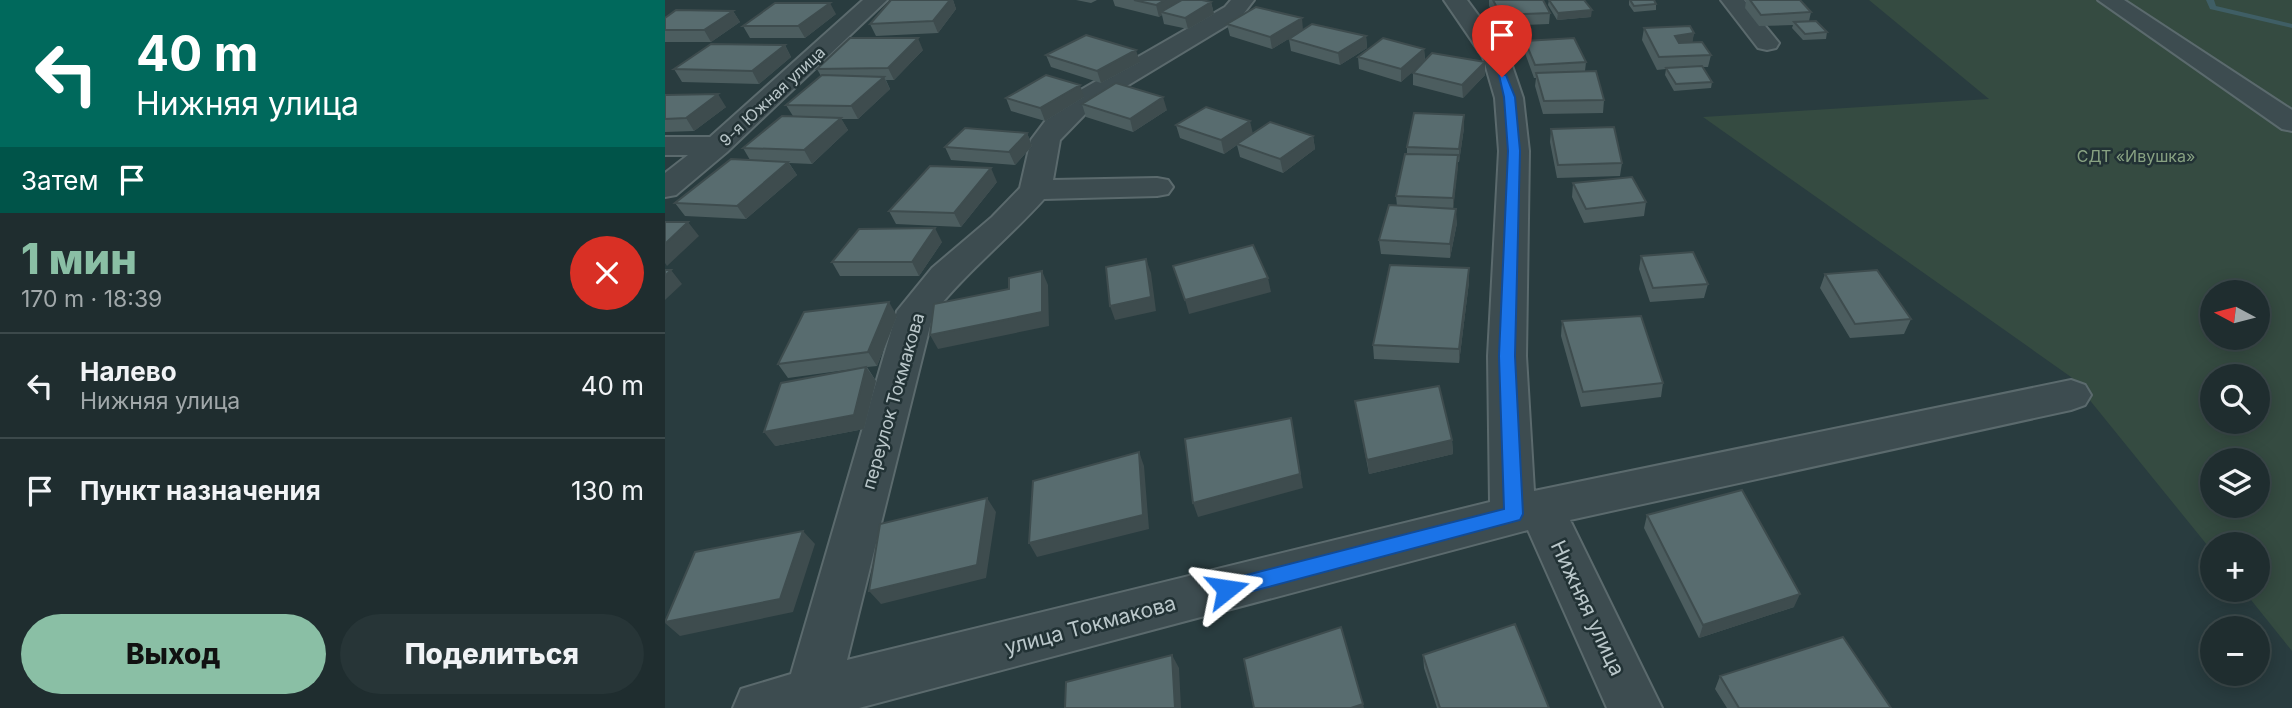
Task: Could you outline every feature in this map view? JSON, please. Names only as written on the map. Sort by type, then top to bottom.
[{"type":"street","name":"9-я Южная улица","points":[[665,188],[717,146],[876,0]]},
{"type":"street","name":"переулок Токмакова","points":[[811,696],[915,311],[944,276],[1004,223],[1035,190],[1047,140],[1059,122],[1082,101],[1233,12],[1243,0]]},
{"type":"street","name":"Нижняя улица","points":[[1455,0],[1496,57],[1509,97],[1514,151],[1507,356],[1527,511],[1635,708]]},
{"type":"street","points":[[1732,0],[1767,43]]},
{"type":"street","points":[[2109,0],[2292,123]]},
{"type":"street","points":[[665,146],[717,146]]},
{"type":"street","points":[[1035,190],[1157,187]]},
{"type":"street","name":"улица Токмакова","points":[[760,708],[811,696],[884,693],[1527,511],[2071,395]]},
{"type":"green space","name":"СДТ «Ивушка»","points":[[1869,0],[2292,0],[2292,651],[2270,624],[2270,616],[2264,616],[2253,602],[2270,602],[2270,532],[2200,532],[2200,536],[2071,377],[1703,117],[1989,99]]},
{"type":"building","points":[[891,0],[950,0],[933,21],[870,24]]},
{"type":"building","points":[[1134,0],[1165,0],[1156,5]]},
{"type":"building","points":[[1182,0],[1211,2],[1185,18],[1161,12]]},
{"type":"building","points":[[1493,0],[1543,0],[1550,13],[1501,15]]},
{"type":"building","points":[[1549,0],[1584,0],[1592,10],[1558,13]]},
{"type":"building","points":[[1630,0],[1654,0],[1656,4],[1634,6]]},
{"type":"building","points":[[1750,0],[1800,0],[1811,12],[1761,15]]},
{"type":"building","points":[[775,3],[830,3],[798,26],[743,26]]},
{"type":"building","points":[[1256,7],[1302,18],[1270,37],[1227,24]]},
{"type":"building","points":[[676,10],[733,11],[704,30],[665,30],[665,18]]},
{"type":"building","points":[[1816,21],[1827,32],[1805,34],[1794,22]]},
{"type":"building","points":[[1312,24],[1366,36],[1338,53],[1289,39]]},
{"type":"building","points":[[1690,26],[1694,33],[1675,36],[1679,43],[1702,42],[1711,55],[1659,57],[1644,28]]},
{"type":"building","points":[[1086,35],[1136,50],[1097,71],[1046,55]]},
{"type":"building","points":[[850,38],[918,38],[888,68],[817,69]]},
{"type":"building","points":[[1383,38],[1424,49],[1401,69],[1358,57]]},
{"type":"building","points":[[1574,38],[1586,62],[1535,65],[1525,41]]},
{"type":"building","points":[[711,44],[785,45],[752,71],[674,69]]},
{"type":"building","points":[[1432,53],[1485,62],[1462,85],[1413,73]]},
{"type":"building","points":[[1702,66],[1712,82],[1676,84],[1666,68]]},
{"type":"building","points":[[1596,71],[1604,100],[1544,101],[1536,73]]},
{"type":"building","points":[[822,75],[884,77],[851,106],[786,105]]},
{"type":"building","points":[[1046,75],[1080,85],[1040,108],[1006,98]]},
{"type":"building","points":[[1116,83],[1163,97],[1130,119],[1082,104]]},
{"type":"building","points":[[718,94],[686,118],[665,119],[665,95]]},
{"type":"building","points":[[1206,107],[1250,121],[1221,140],[1176,125]]},
{"type":"building","points":[[1414,113],[1464,115],[1459,149],[1407,147]]},
{"type":"building","points":[[782,116],[841,118],[804,150],[743,148]]},
{"type":"building","points":[[1270,122],[1313,136],[1280,159],[1237,144]]},
{"type":"building","points":[[1614,127],[1622,163],[1558,165],[1551,129]]},
{"type":"building","points":[[965,128],[1027,133],[1009,152],[945,147]]},
{"type":"building","points":[[1405,154],[1458,155],[1453,198],[1396,196]]},
{"type":"building","points":[[731,159],[788,162],[737,206],[675,203]]},
{"type":"building","points":[[930,166],[991,168],[954,213],[889,211]]},
{"type":"building","points":[[1632,177],[1646,202],[1586,209],[1573,183]]},
{"type":"building","points":[[1389,205],[1456,209],[1450,244],[1379,240]]},
{"type":"building","points":[[665,222],[688,222],[665,244]]},
{"type":"building","points":[[935,228],[912,262],[832,262],[859,229]]},
{"type":"building","points":[[1253,245],[1268,278],[1185,300],[1173,266]]},
{"type":"building","points":[[1693,252],[1708,284],[1653,288],[1641,256]]},
{"type":"building","points":[[1146,259],[1151,297],[1110,306],[1106,267]]},
{"type":"building","points":[[1390,265],[1469,268],[1459,349],[1373,345]]},
{"type":"building","points":[[1877,270],[1911,319],[1855,324],[1825,274]]},
{"type":"building","points":[[1042,271],[1042,312],[930,335],[934,304],[1009,289],[1009,278]]},
{"type":"building","points":[[889,302],[868,352],[778,364],[804,312]]},
{"type":"building","points":[[1641,316],[1663,383],[1583,392],[1562,321]]},
{"type":"building","points":[[866,367],[854,415],[764,432],[781,383]]},
{"type":"building","points":[[1439,386],[1452,440],[1367,460],[1355,401]]},
{"type":"building","points":[[1291,418],[1300,474],[1193,503],[1185,439]]},
{"type":"building","points":[[1139,452],[1143,515],[1029,543],[1033,481]]},
{"type":"building","points":[[1742,490],[1800,594],[1703,625],[1647,515]]},
{"type":"building","points":[[987,498],[977,565],[869,591],[880,524]]},
{"type":"building","points":[[803,531],[780,599],[665,622],[695,552]]},
{"type":"building","points":[[1515,624],[1549,708],[1440,708],[1423,655]]},
{"type":"building","points":[[1341,627],[1363,704],[1351,708],[1254,708],[1244,659]]},
{"type":"building","points":[[1843,637],[1891,708],[1739,708],[1720,676]]},
{"type":"building","points":[[1172,655],[1175,708],[1065,708],[1066,682]]},
{"type":"waterway","points":[[2210,0],[2213,7],[2292,26]]},
{"type":"route","points":[[1227,589],[1514,514],[1507,356],[1514,151],[1509,97],[1502,77]]}]
